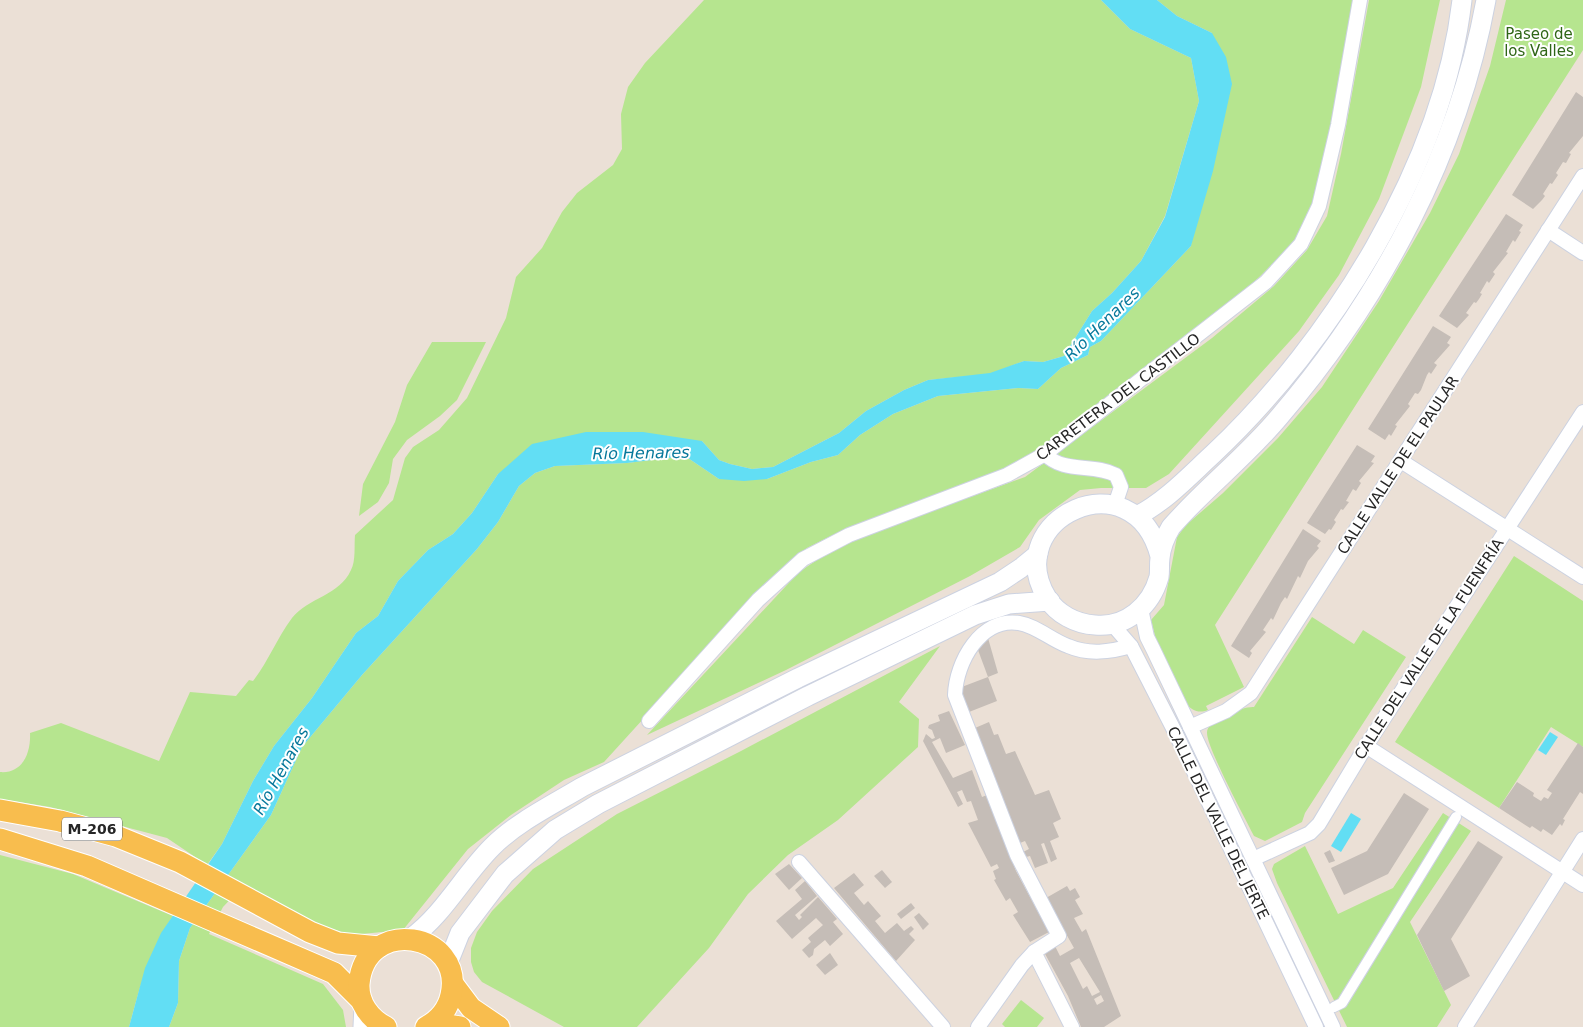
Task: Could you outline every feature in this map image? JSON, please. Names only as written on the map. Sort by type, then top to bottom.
[{"type":"main road","points":[[1137,516],[1166,497],[1224,443],[1275,390],[1313,343],[1357,276],[1386,227],[1422,151],[1451,65],[1462,0]]},
{"type":"main road","points":[[1160,556],[1156,541],[1148,527],[1137,516],[1115,505],[1095,503],[1069,511],[1058,519],[1045,535],[1038,554],[1039,579],[1050,602],[1062,613],[1078,622],[1100,626],[1112,624],[1132,616],[1153,593],[1159,575],[1163,542],[1172,527],[1279,418],[1328,357],[1390,259],[1416,212],[1455,118],[1486,0]]},
{"type":"main road","points":[[411,938],[428,926],[493,846],[548,807],[582,787],[798,678],[1000,582],[1022,568],[1038,554]]},
{"type":"main road","points":[[448,963],[460,933],[505,874],[555,830],[598,804],[808,696],[975,615],[1008,604],[1050,602]]},
{"type":"main road","name":"M-206","points":[[0,810],[60,821],[116,836],[180,862],[310,932],[338,943],[379,947],[394,940],[411,938]]},
{"type":"main road","name":"M-206","points":[[0,839],[87,866],[334,973],[362,1002],[378,1023],[386,1027]]},
{"type":"main road","points":[[411,938],[432,946],[448,963],[454,984],[471,1008],[499,1027]]},
{"type":"main road","points":[[363,1027],[362,1002],[359,988],[364,965],[379,947]]},
{"type":"main road","points":[[430,1025],[449,1006],[454,984]]},
{"type":"main road","points":[[430,1025],[460,1027]]},
{"type":"street","name":"CARRETERA DEL CASTILLO","points":[[649,721],[758,600],[803,559],[849,535],[1008,475],[1045,454],[1266,282],[1301,244],[1319,206],[1332,152],[1360,0]]},
{"type":"street","name":"CALLE VALLE DE EL PAULAR","points":[[1190,727],[1226,710],[1251,693],[1583,176]]},
{"type":"street","points":[[1548,230],[1583,253]]},
{"type":"street","name":"CALLE DEL VALLE DE LA FUENFRÍA","points":[[1253,858],[1310,833],[1319,824],[1366,746],[1583,412]]},
{"type":"street","points":[[1045,454],[1061,466],[1098,469],[1116,475],[1121,487],[1115,505]]},
{"type":"street","points":[[1401,461],[1583,577]]},
{"type":"street","name":"CALLE DEL VALLE DEL JERTE","points":[[1141,608],[1146,631],[1333,1027]]},
{"type":"street","points":[[978,1027],[1022,965],[1034,952],[1059,936],[1017,855],[955,695],[955,683],[972,645],[987,630],[1003,624],[1019,623],[1047,634],[1068,646],[1092,652],[1109,652],[1131,646]]},
{"type":"street","name":"CALLE DEL VALLE DEL JERTE","points":[[1112,624],[1131,646],[1190,763],[1316,1027]]},
{"type":"street","points":[[1366,746],[1583,885]]},
{"type":"street","points":[[1334,1007],[1342,1003],[1456,817]]},
{"type":"street","points":[[1465,1027],[1583,839]]},
{"type":"street","points":[[799,862],[943,1027]]},
{"type":"street","points":[[1034,952],[1072,1027]]},
{"type":"green space","points":[[704,0],[1101,0],[1130,29],[1191,58],[1199,101],[1165,216],[1141,261],[1112,293],[1092,311],[1064,356],[1043,362],[1024,361],[990,374],[928,380],[904,390],[866,411],[839,433],[773,467],[752,469],[719,460],[702,441],[498,474],[472,513],[453,534],[428,550],[398,581],[378,616],[356,633],[312,698],[274,746],[253,781],[222,844],[207,865],[167,838],[50,807],[0,799],[0,772],[8,772],[20,766],[27,754],[30,733],[61,723],[159,761],[190,692],[236,696],[249,680],[253,681],[292,618],[306,606],[332,591],[346,578],[354,562],[355,535],[393,500],[405,458],[413,447],[439,430],[467,398],[506,318],[516,277],[542,248],[562,212],[577,193],[613,165],[622,149],[621,114],[628,87],[645,63]]},
{"type":"green space","points":[[1157,0],[1354,0],[1332,130],[1313,206],[1293,244],[1245,291],[1044,447],[1012,466],[839,532],[807,548],[767,583],[604,762],[564,780],[511,815],[468,849],[403,930],[351,935],[317,924],[244,885],[223,907],[209,934],[323,984],[343,1010],[346,1027],[169,1027],[178,1003],[179,961],[190,928],[271,815],[302,747],[362,675],[477,549],[498,522],[519,486],[535,473],[555,466],[627,463],[685,456],[719,479],[767,479],[811,462],[838,455],[860,435],[893,414],[938,396],[1018,388],[1038,389],[1061,368],[1088,355],[1090,347],[1101,341],[1191,246],[1212,33],[1177,16]]},
{"type":"green space","points":[[1369,0],[1440,0],[1421,87],[1379,199],[1339,275],[1299,331],[1169,474],[1146,488],[1080,490],[1039,520],[1020,547],[970,576],[786,670],[647,735],[799,572],[829,552],[874,532],[1025,477],[1212,338],[1274,286],[1307,250],[1327,216],[1341,154]]},
{"type":"green space","name":"Paseo de los Valles","points":[[1506,0],[1583,0],[1583,50],[1215,625],[1244,687],[1206,706],[1208,710],[1195,711],[1185,703],[1157,644],[1151,620],[1164,605],[1177,537],[1186,525],[1223,493],[1278,438],[1322,387],[1379,301],[1430,213],[1459,154],[1490,66]]},
{"type":"green space","points":[[432,342],[486,342],[457,400],[440,416],[407,440],[393,459],[389,483],[378,502],[359,516],[363,484],[395,422],[407,385]]},
{"type":"green space","points":[[1514,556],[1583,601],[1583,747],[1551,727],[1499,808],[1395,742]]},
{"type":"green space","points":[[1312,617],[1354,644],[1363,630],[1406,657],[1305,813],[1302,822],[1265,841],[1254,836],[1235,799],[1213,753],[1207,733],[1208,728],[1212,723],[1234,711],[1254,707]]},
{"type":"green space","points":[[940,646],[899,702],[919,719],[918,747],[838,820],[788,855],[748,894],[709,948],[637,1027],[564,1027],[482,982],[474,972],[471,962],[471,948],[477,932],[492,911],[533,869],[617,814]]},
{"type":"green space","points":[[1443,813],[1471,831],[1410,922],[1451,1005],[1437,1027],[1347,1027],[1277,883],[1272,869],[1274,864],[1305,846],[1338,914],[1393,888]]},
{"type":"green space","points":[[0,855],[73,874],[173,916],[151,956],[141,983],[129,1027],[0,1027]]},
{"type":"green space","points":[[1021,1000],[1044,1018],[1037,1027],[1005,1027],[1002,1024]]},
{"type":"water","name":"Río Henares","points":[[1101,0],[1157,0],[1177,16],[1212,33],[1226,57],[1232,84],[1213,171],[1191,246],[1101,341],[1090,347],[1088,355],[1061,368],[1038,389],[1018,388],[938,396],[893,414],[860,435],[838,455],[811,462],[767,479],[744,481],[719,479],[685,456],[627,463],[555,466],[535,473],[519,486],[498,522],[477,549],[362,675],[302,747],[271,815],[190,928],[179,961],[178,1003],[169,1027],[129,1027],[145,968],[161,933],[222,844],[253,781],[274,746],[312,698],[356,633],[378,616],[398,581],[428,550],[453,534],[472,513],[498,474],[532,444],[586,432],[643,432],[702,441],[719,460],[730,464],[752,469],[773,467],[839,433],[866,411],[904,390],[928,380],[990,373],[1024,361],[1043,362],[1064,356],[1092,311],[1112,293],[1141,261],[1165,217],[1199,101],[1191,58],[1130,29]]},
{"type":"water","points":[[1550,732],[1558,737],[1546,755],[1538,750]]},
{"type":"water","points":[[1351,813],[1361,819],[1341,852],[1331,846]]},
{"type":"building","points":[[1576,92],[1583,97],[1583,136],[1569,153],[1571,154],[1566,163],[1563,162],[1556,173],[1558,175],[1543,194],[1545,196],[1533,209],[1512,195]]},
{"type":"building","points":[[1506,214],[1523,225],[1519,231],[1521,232],[1515,242],[1513,240],[1506,252],[1508,253],[1493,272],[1495,274],[1489,283],[1487,281],[1480,293],[1482,294],[1479,299],[1476,303],[1474,302],[1466,313],[1469,315],[1457,328],[1439,316]]},
{"type":"building","points":[[1433,326],[1451,337],[1447,343],[1450,345],[1434,363],[1437,365],[1431,374],[1429,372],[1427,375],[1418,394],[1415,393],[1408,404],[1410,406],[1395,425],[1397,426],[1391,436],[1389,434],[1385,440],[1368,429]]},
{"type":"building","points":[[1357,445],[1375,456],[1371,462],[1374,463],[1359,481],[1361,483],[1356,491],[1353,489],[1346,501],[1349,502],[1343,510],[1341,509],[1334,520],[1336,522],[1331,530],[1329,529],[1325,534],[1307,523]]},
{"type":"building","points":[[1303,529],[1321,541],[1317,546],[1319,548],[1308,561],[1300,578],[1298,576],[1287,599],[1285,597],[1273,620],[1271,618],[1263,630],[1266,632],[1250,651],[1252,653],[1249,658],[1231,646]]},
{"type":"building","points":[[988,638],[998,673],[988,677],[978,650]]},
{"type":"building","points":[[988,677],[997,701],[969,712],[959,688]]},
{"type":"building","points":[[949,711],[965,745],[946,753],[940,738],[932,742],[953,778],[972,770],[982,797],[987,795],[1016,871],[1049,932],[1030,942],[1013,915],[1018,912],[1010,898],[1006,901],[994,880],[996,879],[993,871],[999,868],[997,864],[991,867],[968,823],[978,820],[971,801],[967,802],[962,790],[957,792],[963,804],[958,807],[923,741],[926,734],[932,739],[935,738],[932,730],[928,728],[929,725],[940,721],[938,715]]},
{"type":"building","points":[[989,722],[994,735],[998,734],[1006,754],[1015,751],[1035,795],[1049,790],[1061,819],[1053,823],[1059,837],[1050,841],[1057,859],[1051,862],[1044,843],[1041,844],[1048,863],[1035,868],[1030,856],[1026,857],[1023,852],[1029,849],[1025,841],[1020,843],[975,728]]},
{"type":"building","points":[[1578,743],[1583,747],[1583,794],[1580,792],[1563,819],[1565,820],[1562,826],[1560,824],[1552,835],[1543,829],[1541,832],[1532,826],[1530,828],[1499,808],[1517,782],[1534,793],[1533,796],[1541,801],[1544,797],[1548,799],[1552,793],[1547,790]]},
{"type":"building","points":[[1404,793],[1429,809],[1388,874],[1344,895],[1331,868],[1367,851]]},
{"type":"building","points":[[1478,841],[1503,857],[1451,939],[1470,976],[1444,991],[1417,935]]},
{"type":"building","points":[[1330,850],[1335,861],[1329,863],[1324,853]]},
{"type":"building","points":[[789,864],[802,878],[789,890],[775,874]]},
{"type":"building","points":[[882,870],[892,882],[885,888],[874,876]]},
{"type":"building","points":[[854,873],[864,885],[854,893],[864,905],[868,901],[881,916],[875,921],[885,933],[897,923],[904,931],[911,926],[914,929],[909,934],[915,940],[896,961],[834,888]]},
{"type":"building","points":[[805,881],[817,896],[795,915],[799,920],[802,917],[800,915],[818,897],[837,919],[833,922],[843,934],[830,946],[825,940],[814,949],[813,955],[809,958],[802,950],[811,942],[808,938],[823,925],[816,918],[792,939],[776,921],[802,899],[795,890]]},
{"type":"building","points":[[1067,886],[1070,891],[1075,888],[1080,897],[1075,900],[1083,914],[1074,918],[1082,932],[1086,929],[1121,1016],[1104,1027],[1081,1027],[1068,996],[1044,952],[1055,946],[1060,956],[1074,948],[1046,898]],"holes":[[[1079,958],[1100,992],[1092,996],[1087,986],[1083,989],[1070,963]],[[1101,995],[1104,1001],[1097,1005],[1094,999]]]},
{"type":"building","points":[[911,903],[915,908],[901,919],[897,914]]},
{"type":"building","points":[[919,913],[929,924],[923,930],[914,917]]},
{"type":"building","points":[[830,953],[838,965],[825,975],[816,965]]}]
